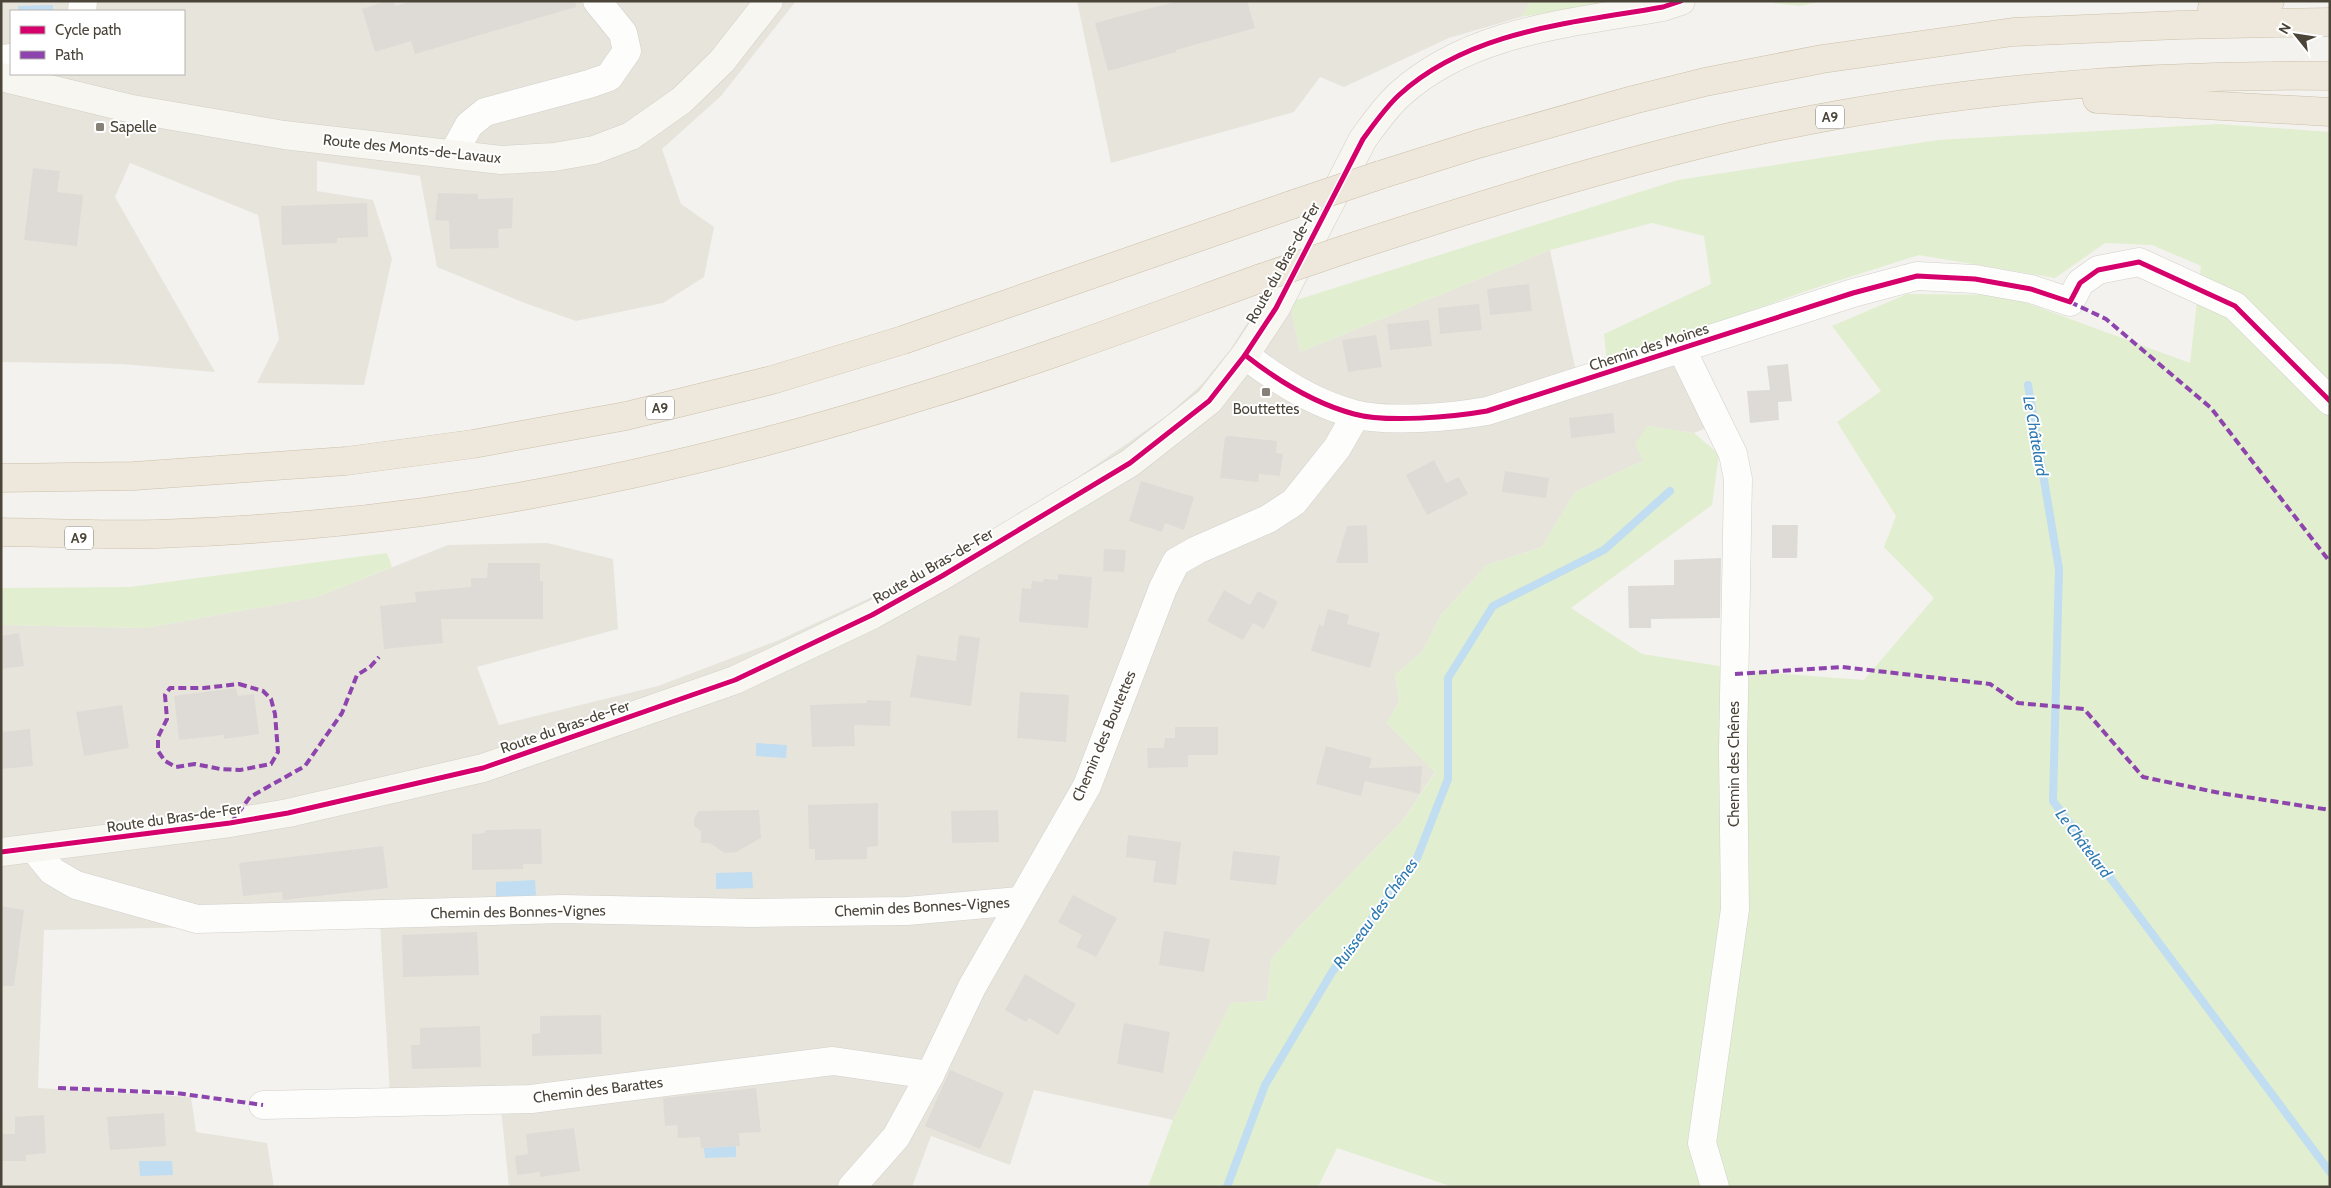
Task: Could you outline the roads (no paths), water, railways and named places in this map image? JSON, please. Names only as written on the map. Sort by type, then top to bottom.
[{"type":"highway","points":[[2012,32],[2270,1]]},
{"type":"highway","name":"A9","points":[[1,478],[143,476],[336,462],[473,444],[626,416],[772,380],[903,340],[1380,175],[1534,128],[1705,82],[1822,59],[2012,32],[2197,24],[2330,22]]},
{"type":"highway","name":"A9","points":[[1,542],[288,526],[422,512],[626,476],[806,431],[931,394],[1261,278],[1478,205],[1633,161],[1745,134],[1848,114],[1978,95],[2050,87],[2180,78],[2330,76]]},
{"type":"highway","points":[[1978,95],[2168,102],[2330,112]]},
{"type":"highway","name":"A9","points":[[1,532],[156,534]]},
{"type":"street","points":[[452,154],[470,125],[485,112],[609,77],[627,51],[623,34],[597,1]]},
{"type":"street","name":"Route des Monts-de-Lavaux","points":[[1,77],[132,110],[284,135],[500,160],[554,157],[594,150],[631,136],[682,100],[722,61],[769,1]]},
{"type":"street","name":"Route du Bras-de-Fer","points":[[1,852],[35,850],[230,823],[288,813],[483,768],[735,680],[872,615],[950,571],[1130,463],[1209,400],[1245,355],[1276,308],[1363,139],[1380,115],[1410,86],[1456,57],[1507,37],[1664,7],[1681,1]]},
{"type":"street","name":"Chemin des Moines","points":[[1245,355],[1274,377],[1309,398],[1356,415],[1386,418],[1460,416],[1487,412],[1853,293],[1917,276],[1975,280],[2031,290],[2070,302],[2080,283],[2098,270],[2139,262],[2236,306],[2330,401]]},
{"type":"street","name":"Chemin des Chênes","points":[[1682,350],[1733,454],[1738,479],[1733,751],[1735,909],[1702,1143],[1715,1187]]},
{"type":"street","name":"Chemin des Boutettes","points":[[852,1187],[896,1137],[930,1075],[972,987],[1019,901],[1087,786],[1163,588],[1176,562],[1197,550],[1268,519],[1294,502],[1337,448],[1356,415]]},
{"type":"street","name":"Chemin des Bonnes-Vignes","points":[[35,850],[52,871],[76,885],[197,919],[562,909],[751,913],[908,911],[1019,901]]},
{"type":"street","name":"Chemin des Barattes","points":[[262,1106],[531,1099],[833,1060],[930,1075]]},
{"type":"water","points":[[53,5],[53,10],[18,10],[18,6]]},
{"type":"water","points":[[756,743],[787,745],[786,758],[756,756]]},
{"type":"water","points":[[752,872],[753,888],[716,889],[716,873]]},
{"type":"water","points":[[535,880],[536,896],[496,897],[496,882]]},
{"type":"water","points":[[736,1146],[736,1157],[705,1158],[704,1148]]},
{"type":"water","points":[[139,1161],[172,1161],[173,1175],[140,1176]]},
{"type":"waterway","name":"Le Châtelard","points":[[2028,385],[2059,569],[2053,801],[2330,1172]]},
{"type":"waterway","name":"Ruisseau des Chênes","points":[[1227,1187],[1265,1085],[1332,972],[1417,858],[1448,779],[1448,678],[1493,606],[1604,550],[1670,491]]},
{"type":"place","name":"Sapelle","points":[[100,127]]},
{"type":"place","name":"Bouttettes","points":[[1266,392]]}]
